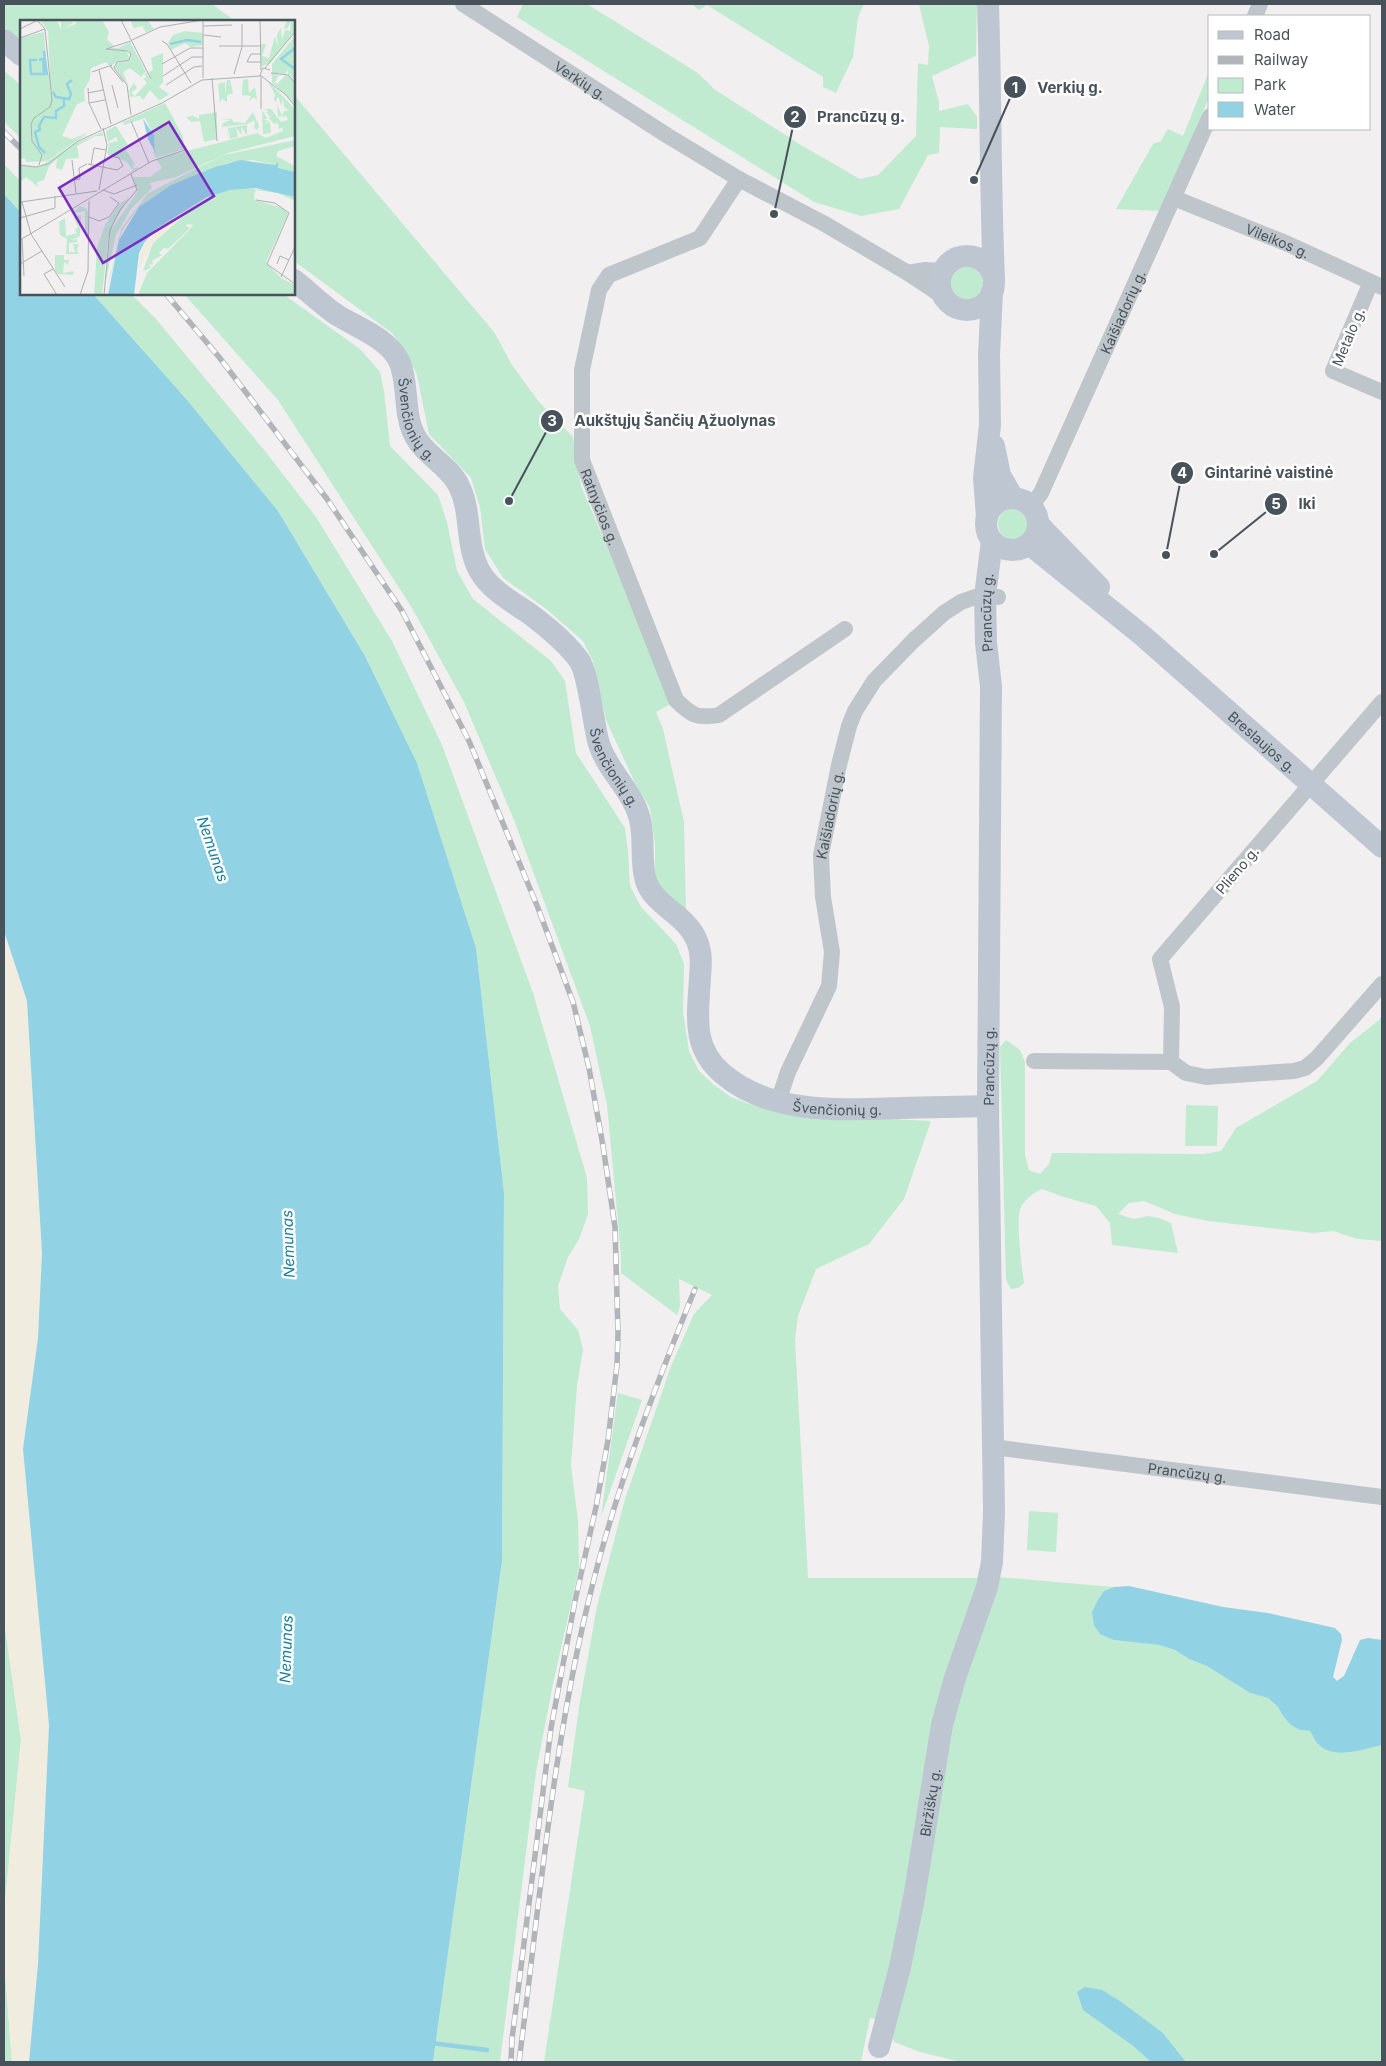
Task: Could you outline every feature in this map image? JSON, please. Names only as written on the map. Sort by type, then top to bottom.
[{"type":"street","name":"Verkių g.","points":[[463,4],[668,136],[739,179],[823,223],[908,273],[944,297]]},
{"type":"street","points":[[988,4],[993,285],[990,425],[984,478],[986,526],[992,541],[998,546],[1021,547],[1034,539],[1027,509],[1000,475],[990,425]]},
{"type":"street","points":[[4,40],[20,53]]},
{"type":"street","name":"Kaišiadorių g.","points":[[1027,509],[1041,493],[1208,121]]},
{"type":"street","name":"Ratnyčios g.","points":[[739,179],[700,238],[610,275],[603,282],[582,370],[582,460],[676,700],[690,713],[704,718],[719,715],[845,629]]},
{"type":"street","name":"Vileikos g.","points":[[1174,198],[1288,244],[1377,284]]},
{"type":"street","points":[[966,256],[981,235],[991,210]]},
{"type":"street","points":[[966,256],[974,257],[987,265],[993,285],[989,298],[980,307],[967,310],[954,306],[944,297],[940,284],[943,271],[953,260],[966,256]]},
{"type":"street","points":[[908,273],[925,270],[943,271]]},
{"type":"street","name":"Švenčionių g.","points":[[295,281],[336,314],[365,330],[394,354],[400,363],[410,423],[414,435],[420,444],[450,472],[459,485],[466,503],[470,543],[480,571],[493,588],[547,628],[582,663],[599,742],[605,760],[639,815],[643,835],[645,879],[652,893],[691,928],[699,945],[701,960],[698,1028],[702,1049],[711,1063],[735,1084],[778,1102],[795,1105],[868,1109],[988,1106]]},
{"type":"street","name":"Metalo g.","points":[[1377,284],[1332,371],[1382,392]]},
{"type":"street","points":[[967,310],[980,326],[990,355]]},
{"type":"street","points":[[987,517],[997,503],[1027,509]]},
{"type":"street","name":"Breslaujos g.","points":[[1027,509],[1143,636]]},
{"type":"street","name":"Prancūzų g.","points":[[992,541],[991,596],[986,643],[991,686],[988,1106],[994,1512],[992,1562]]},
{"type":"street","name":"Breslaujos g.","points":[[1021,547],[1143,636],[1382,847]]},
{"type":"street","name":"Prancūzų g.","points":[[991,596],[1002,570],[1021,547]]},
{"type":"street","name":"Kaišiadorių g.","points":[[778,1102],[788,1072],[829,986],[832,952],[823,897],[821,855],[839,765],[854,711],[874,681],[920,634],[944,613],[961,602],[975,597],[991,596]]},
{"type":"street","name":"Plieno g.","points":[[1171,1062],[1172,1006],[1160,959],[1382,702]]},
{"type":"street","points":[[1034,1061],[1171,1062],[1186,1073],[1206,1077],[1294,1071],[1305,1068],[1317,1058],[1382,984]]},
{"type":"street","name":"Prancūzų g.","points":[[993,1447],[1382,1497]]},
{"type":"street","name":"Biržiškų g.","points":[[879,2047],[900,1967],[914,1898],[942,1725],[955,1678],[987,1587],[992,1562]]},
{"type":"green space","points":[[4,4],[212,4],[234,20],[20,20],[20,39],[4,27]]},
{"type":"green space","points":[[523,4],[587,4],[698,73],[714,89],[801,145],[860,179],[878,175],[916,136],[918,63],[928,65],[929,46],[919,4],[977,4],[976,56],[932,76],[939,102],[939,111],[968,104],[977,117],[977,129],[940,127],[939,153],[928,155],[899,209],[861,216],[814,202],[517,17]]},
{"type":"green space","points":[[691,4],[864,4],[858,17],[853,57],[836,93],[823,87],[823,77],[707,5],[699,10]]},
{"type":"green space","points":[[4,71],[20,84],[20,137],[4,122]]},
{"type":"green space","points":[[1208,74],[1208,100],[1161,211],[1116,209],[1153,144],[1161,141],[1168,129],[1183,136]]},
{"type":"green space","points":[[295,96],[494,332],[512,365],[539,402],[573,437],[581,486],[674,702],[656,712],[663,729],[684,822],[686,911],[664,893],[655,876],[655,845],[650,808],[635,783],[606,720],[593,661],[583,641],[545,608],[503,578],[485,549],[480,507],[471,478],[429,434],[417,375],[407,353],[392,333],[295,262]]},
{"type":"green space","points":[[4,164],[20,181],[20,212],[4,194]]},
{"type":"green space","points":[[967,267],[973,268],[978,272],[982,277],[982,289],[978,294],[973,298],[967,299],[961,298],[956,294],[952,289],[951,283],[952,277],[956,272],[961,268]]},
{"type":"green space","points":[[94,295],[132,295],[156,319],[265,451],[316,517],[392,641],[442,745],[533,993],[587,1178],[588,1214],[579,1239],[568,1257],[558,1286],[560,1309],[578,1330],[583,1349],[577,1386],[571,1465],[578,1521],[579,1568],[553,1684],[536,1772],[500,2062],[433,2062],[502,1561],[504,1193],[476,948],[417,763],[365,656],[278,511],[187,400]]},
{"type":"green space","points":[[185,295],[284,295],[360,349],[380,372],[390,446],[438,495],[447,522],[457,571],[473,599],[551,661],[565,681],[576,753],[625,828],[630,886],[641,907],[676,944],[684,964],[683,1012],[689,1051],[699,1071],[731,1097],[783,1114],[931,1121],[904,1199],[869,1244],[816,1269],[798,1316],[795,1340],[808,1578],[983,1578],[881,2020],[870,2018],[861,2062],[544,2062],[585,1791],[568,1787],[579,1707],[597,1606],[625,1499],[671,1366],[694,1314],[712,1295],[679,1279],[680,1306],[677,1315],[621,1273],[607,1105],[590,1026],[514,820],[464,702],[412,608],[278,400]]},
{"type":"green space","points":[[1014,508],[1020,509],[1025,513],[1029,518],[1029,530],[1025,535],[1020,539],[1014,540],[1008,539],[1003,535],[999,530],[998,524],[999,518],[1003,513],[1008,509]]},
{"type":"green space","points":[[1382,1015],[1382,1241],[1358,1239],[1333,1231],[1313,1233],[1208,1221],[1175,1214],[1144,1201],[1129,1203],[1118,1214],[1134,1219],[1148,1216],[1171,1223],[1178,1253],[1112,1245],[1110,1223],[1096,1206],[1042,1189],[1025,1201],[1019,1213],[1024,1283],[1018,1288],[1011,1289],[1006,1280],[1000,1047],[1006,1040],[1020,1050],[1025,1062],[1025,1155],[1029,1170],[1040,1174],[1049,1164],[1052,1153],[1203,1154],[1221,1151],[1236,1128],[1317,1081],[1350,1043],[1379,1020]]},
{"type":"green space","points":[[1186,1105],[1218,1106],[1217,1146],[1185,1146]]},
{"type":"green space","points":[[618,1393],[642,1400],[601,1517]]},
{"type":"green space","points":[[1029,1511],[1058,1513],[1056,1552],[1027,1550]]},
{"type":"green space","points":[[997,1577],[1114,1587],[1104,1591],[1114,1640],[1159,1645],[1175,1650],[1189,1659],[1207,1666],[1250,1693],[1268,1698],[1278,1707],[1283,1716],[1300,1730],[1310,1731],[1318,1745],[1345,1753],[1382,1745],[1382,2062],[1186,2062],[1163,2033],[1109,1994],[1132,2045],[1151,2062],[961,2062],[920,2052],[894,2042],[892,2034],[946,1736]]},
{"type":"green space","points":[[4,1620],[21,1740],[4,1912]]},
{"type":"green space","points":[[4,1961],[12,2062],[4,2062]]},
{"type":"sand","points":[[4,931],[27,1001],[42,1253],[38,1338],[23,1449],[49,1725],[38,1964],[29,2062],[12,2062],[4,1961],[4,1912],[21,1740],[4,1620]]},
{"type":"water","name":"Nemunas","points":[[4,194],[20,212],[20,295],[94,295],[187,400],[278,511],[365,656],[417,763],[476,948],[504,1193],[502,1561],[433,2062],[29,2062],[38,1964],[49,1725],[23,1449],[38,1338],[42,1253],[27,1001],[4,931]]},
{"type":"water","points":[[1129,1586],[1223,1607],[1268,1613],[1335,1628],[1341,1634],[1342,1640],[1333,1677],[1337,1681],[1344,1676],[1360,1640],[1368,1638],[1382,1640],[1382,1745],[1358,1751],[1333,1752],[1318,1744],[1310,1731],[1300,1730],[1291,1725],[1278,1707],[1268,1698],[1250,1693],[1207,1666],[1189,1659],[1175,1650],[1159,1645],[1114,1640],[1100,1634],[1094,1625],[1092,1612],[1098,1600],[1104,1591],[1114,1587]]},
{"type":"water","points":[[1085,1987],[1102,1990],[1120,2001],[1163,2033],[1186,2062],[1151,2062],[1132,2045],[1083,2010],[1077,1992]]},
{"type":"waterway","points":[[431,2043],[487,2050]]},
{"type":"railway","points":[[4,132],[20,148]]},
{"type":"railway","points":[[167,295],[219,357],[327,499],[402,611],[469,741],[538,908],[573,1002],[589,1068],[615,1227],[617,1365],[608,1440],[596,1507],[575,1601],[551,1728],[512,2039],[511,2062]]},
{"type":"railway","points":[[519,2062],[556,1772],[576,1656],[599,1559],[623,1481],[664,1366],[695,1289]]},
{"type":"place","name":"Verkių g.","points":[[974,180]]},
{"type":"place","name":"Prancūzų g.","points":[[774,214]]},
{"type":"place","name":"Aukštųjų Šančių Ąžuolynas","points":[[509,501]]},
{"type":"place","name":"Iki","points":[[1214,554]]},
{"type":"place","name":"Gintarinė vaistinė","points":[[1166,555]]}]
